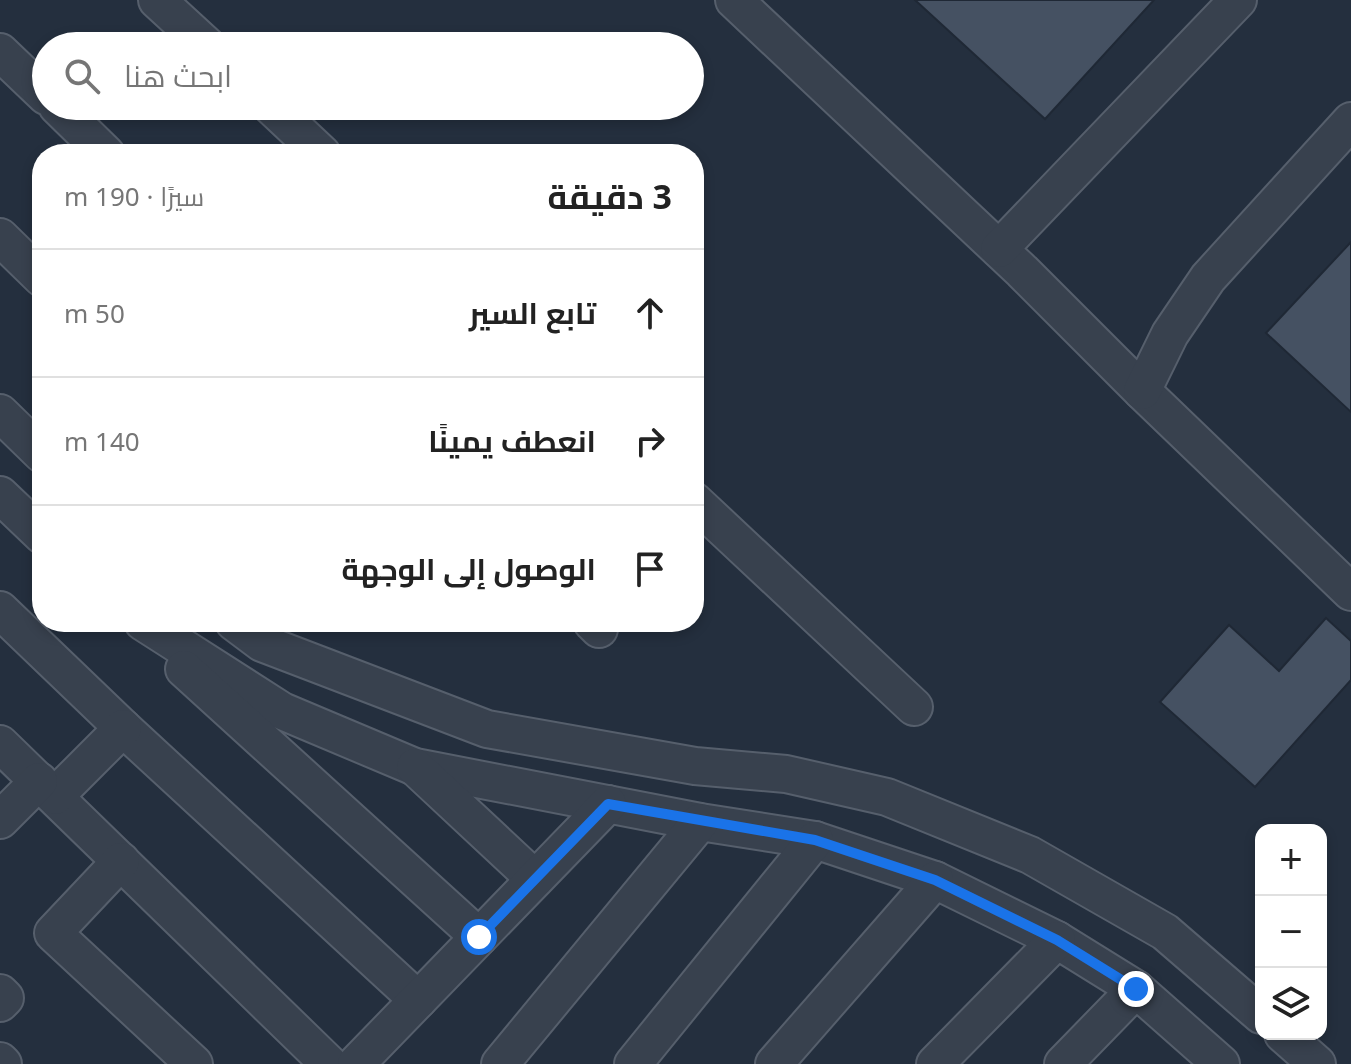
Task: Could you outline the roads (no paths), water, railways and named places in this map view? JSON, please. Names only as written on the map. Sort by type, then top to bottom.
[{"type":"lane","points":[[157,0],[192,32]]},
{"type":"lane","points":[[734,0],[999,249],[1351,592]]},
{"type":"lane","points":[[999,249],[1238,0]]},
{"type":"lane","points":[[0,52],[32,83]]},
{"type":"lane","points":[[71,120],[96,144]]},
{"type":"lane","points":[[286,120],[311,144]]},
{"type":"lane","points":[[1142,391],[1170,334],[1208,278],[1351,121]]},
{"type":"lane","points":[[0,237],[32,268]]},
{"type":"lane","points":[[0,413],[32,444]]},
{"type":"lane","points":[[0,495],[32,525]]},
{"type":"lane","points":[[704,510],[914,707]]},
{"type":"lane","points":[[0,610],[418,1000]]},
{"type":"lane","points":[[144,632],[479,937]]},
{"type":"lane","points":[[159,632],[282,711],[415,767],[700,822],[815,840],[935,880],[1057,940],[1136,989],[1215,1062]]},
{"type":"lane","points":[[247,632],[262,643],[487,729],[695,766],[786,774],[887,797],[1030,855],[1165,932],[1255,1010]]},
{"type":"lane","points":[[0,820],[47,788],[123,728]]},
{"type":"lane","points":[[0,744],[329,1064]]},
{"type":"lane","points":[[415,767],[535,879]]},
{"type":"lane","points":[[356,1064],[608,804]]},
{"type":"lane","points":[[500,1064],[700,822]]},
{"type":"lane","points":[[633,1064],[815,840]]},
{"type":"lane","points":[[121,861],[53,933],[194,1064]]},
{"type":"lane","points":[[774,1064],[935,880]]},
{"type":"lane","points":[[935,1064],[1057,940]]},
{"type":"lane","points":[[1063,1064],[1136,989]]},
{"type":"lane","points":[[0,993],[5,998],[0,1003]]},
{"type":"lane","points":[[1290,1040],[1317,1064]]}]
